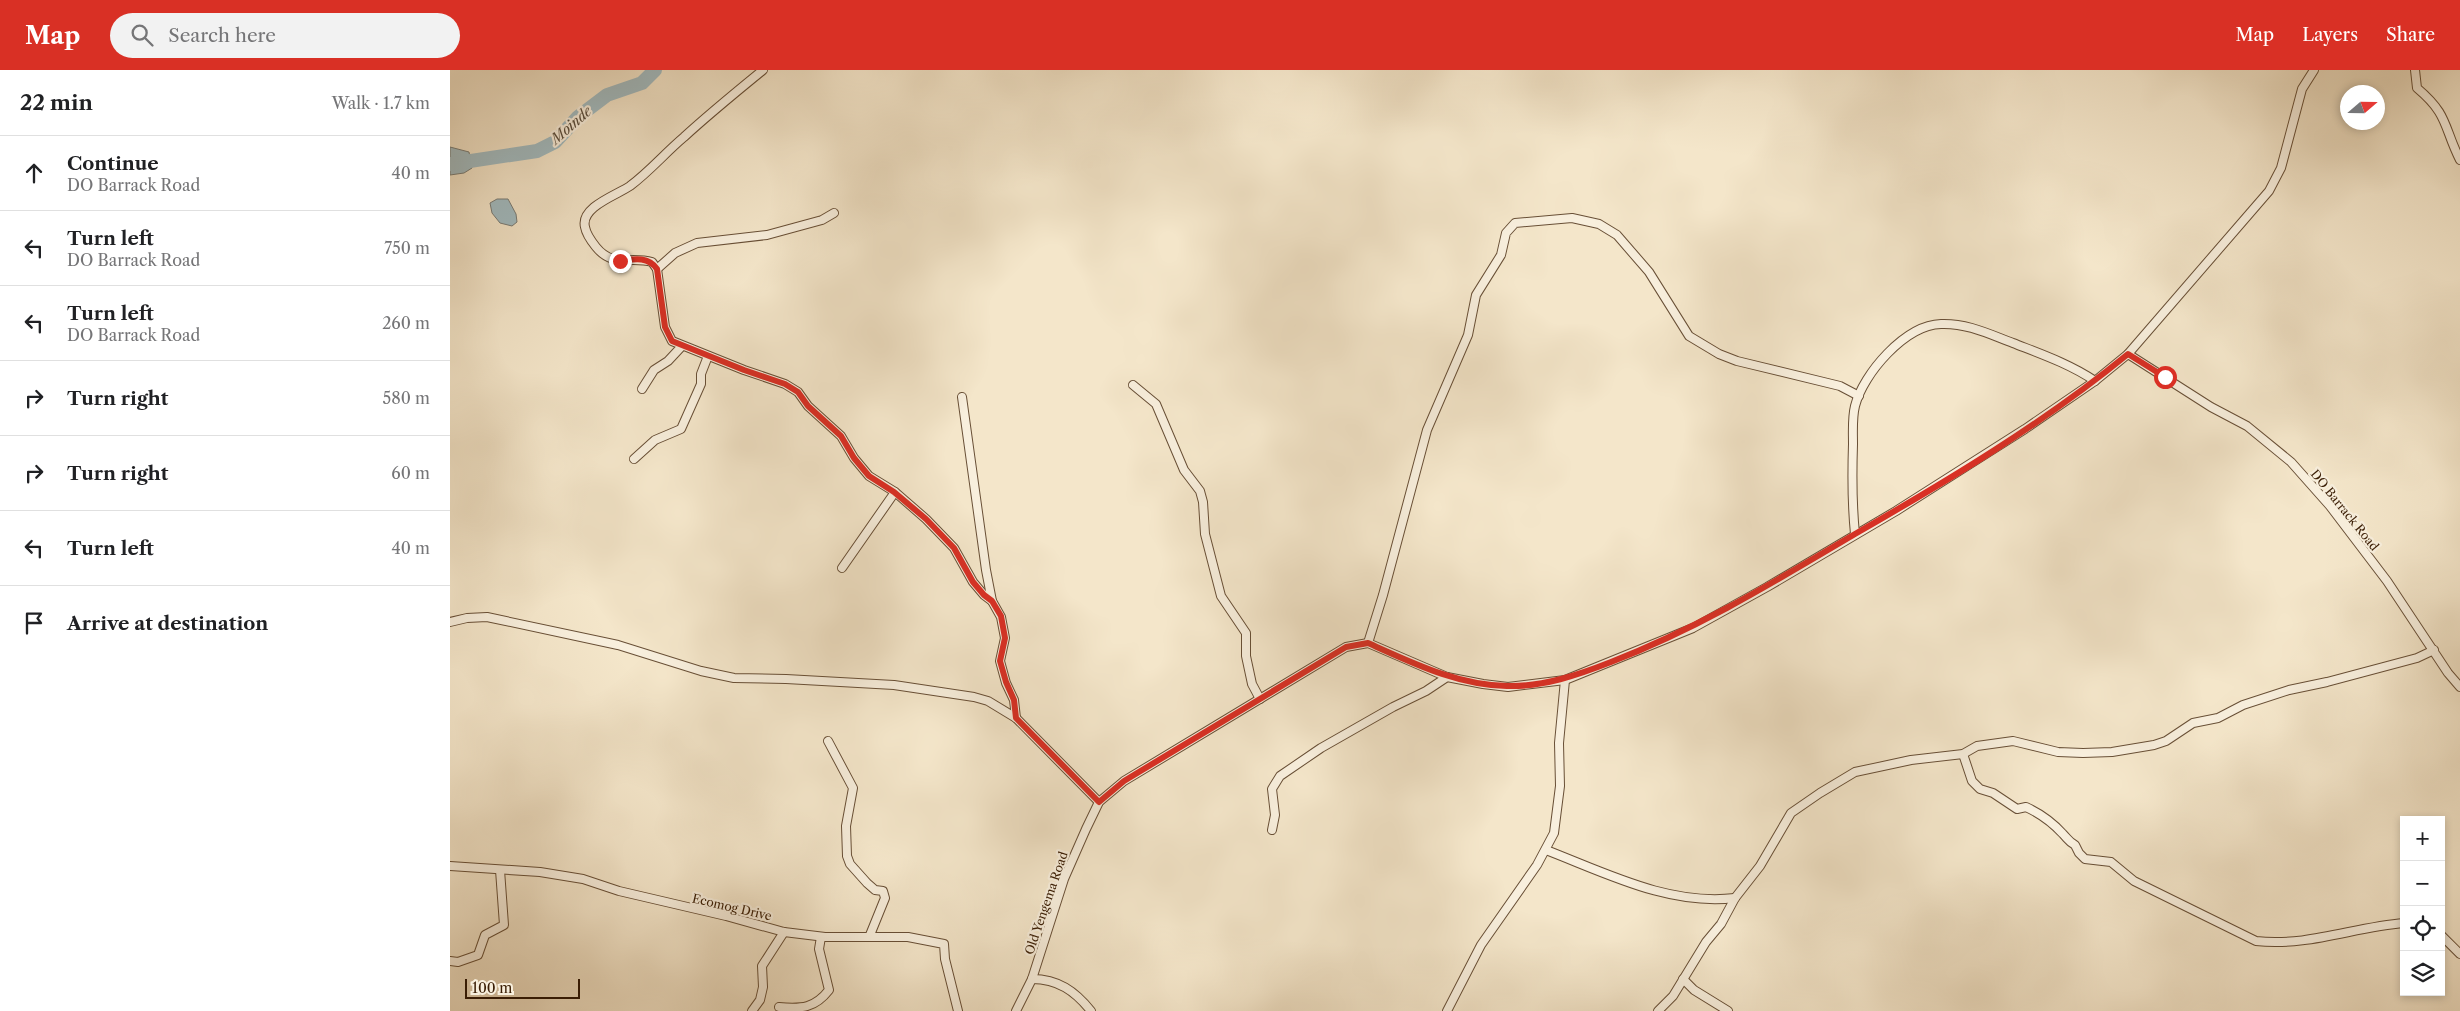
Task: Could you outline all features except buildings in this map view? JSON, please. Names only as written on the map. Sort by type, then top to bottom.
[{"type":"street","points":[[763,70],[683,137],[644,175],[622,192],[597,204],[587,215],[584,226],[593,244],[604,256],[620,261],[641,259],[652,262],[657,269],[665,327],[672,341],[744,370],[764,375],[798,392],[808,406],[841,436],[854,458],[869,476],[894,492],[926,519],[954,548],[973,582],[992,601],[1001,616],[1005,638],[1000,661],[1014,700],[1016,718]]},
{"type":"street","points":[[450,622],[466,618],[487,618],[618,645],[701,671],[734,678],[885,685],[959,693],[988,701],[1016,718],[1099,802],[1124,781],[1346,647],[1368,643],[1446,677],[1508,686],[1565,680],[1693,628],[1767,587],[1896,511],[2025,429],[2095,381],[2128,354],[2269,191],[2281,168],[2302,89],[2314,70]]},
{"type":"street","points":[[2415,70],[2417,88],[2438,108],[2449,128],[2460,160]]},
{"type":"street","points":[[657,269],[675,253],[697,243],[767,235],[822,220],[834,213]]},
{"type":"street","points":[[1368,643],[1384,595],[1427,430],[1468,335],[1476,295],[1501,255],[1506,233],[1515,223],[1572,218],[1599,224],[1617,235],[1648,272],[1690,336],[1719,354],[1737,361],[1840,386],[1859,396]]},
{"type":"street","points":[[1855,534],[1852,505],[1855,406],[1879,363],[1898,342],[1917,329],[1939,324],[1958,325],[1981,330],[2077,368],[2095,381]]},
{"type":"street","points":[[642,389],[654,370],[668,361],[682,346]]},
{"type":"street","name":"DO Barrack Road","points":[[2128,354],[2211,407],[2247,426],[2291,462],[2330,506],[2387,581],[2460,687]]},
{"type":"street","points":[[634,459],[655,440],[681,429],[701,384],[701,374],[708,356]]},
{"type":"street","points":[[1133,385],[1156,404],[1184,470],[1200,491],[1203,502],[1205,534],[1221,596],[1246,633],[1246,656],[1252,684],[1260,699]]},
{"type":"street","points":[[962,396],[992,601]]},
{"type":"street","points":[[842,568],[894,492]]},
{"type":"street","points":[[1658,1011],[1672,996],[1706,942],[1721,924],[1735,898],[1760,866],[1791,813],[1820,792],[1855,772],[1911,760],[1963,754],[1977,746],[2013,741],[2058,752],[2083,754],[2112,752],[2154,744],[2166,740],[2193,723],[2218,718],[2243,705],[2288,690],[2327,682],[2417,658],[2434,650]]},
{"type":"street","points":[[1272,830],[1274,816],[1272,789],[1280,776],[1321,748],[1393,707],[1426,692],[1446,677]]},
{"type":"street","points":[[1447,1011],[1481,945],[1546,850],[1554,833],[1560,786],[1559,743],[1565,680]]},
{"type":"street","points":[[828,741],[853,788],[846,826],[850,864],[875,890],[883,891],[885,898],[870,935]]},
{"type":"street","points":[[1963,754],[1972,781],[1980,789],[1993,793],[2017,810],[2026,807],[2034,811],[2064,835],[2069,842],[2075,845],[2079,854],[2085,859],[2111,862],[2134,881],[2256,940],[2274,943],[2301,941],[2351,933],[2384,925],[2400,924]]},
{"type":"street","name":"Old Yengema Road","points":[[1016,1011],[1032,979],[1064,879],[1099,802]]},
{"type":"street","points":[[1546,850],[1660,894],[1720,900],[1735,898]]},
{"type":"street","name":"Ecomog Drive","points":[[450,866],[540,872],[583,879],[620,891],[784,932],[821,936],[870,935],[908,937],[944,944],[945,959],[958,1011]]},
{"type":"street","points":[[450,961],[458,962],[478,956],[485,935],[504,925],[500,870]]},
{"type":"street","points":[[752,1011],[760,1000],[763,987],[762,966],[784,932]]},
{"type":"street","points":[[779,1008],[801,1007],[819,1002],[829,990],[819,949],[821,936]]},
{"type":"street","points":[[2445,939],[2460,954]]},
{"type":"street","points":[[1032,979],[1055,981],[1068,989],[1090,1011]]},
{"type":"street","points":[[1683,979],[1694,990],[1728,1011]]},
{"type":"water","points":[[450,147],[469,152],[472,168],[464,173],[450,175]]},
{"type":"water","points":[[497,199],[508,199],[516,214],[517,222],[512,226],[500,223],[492,213],[490,203]]},
{"type":"waterway","name":"Moinde","points":[[450,164],[537,151],[555,142],[578,117],[607,95],[642,83],[655,70]]},
{"type":"route","points":[[620,261],[641,259],[652,262],[657,269],[665,327],[672,341],[744,370],[764,375],[798,392],[808,406],[841,436],[854,458],[869,476],[894,492],[926,519],[954,548],[973,582],[992,601],[1001,616],[1005,638],[1000,661],[1014,700],[1016,718],[1099,802],[1124,781],[1346,647],[1358,643],[1368,643],[1446,677],[1483,684],[1508,686],[1565,680],[1628,656],[1693,628],[1896,511],[2025,429],[2095,381],[2128,354],[2165,377]]}]
